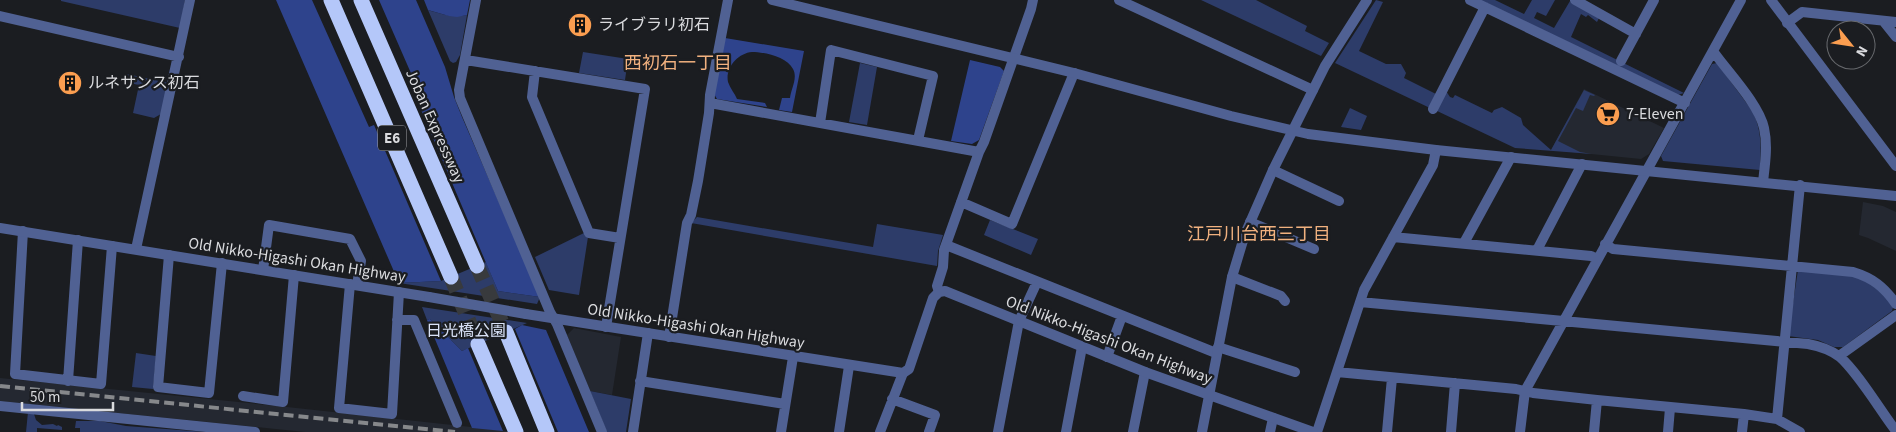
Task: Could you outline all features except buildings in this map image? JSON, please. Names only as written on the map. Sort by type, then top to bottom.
[{"type":"highway","name":"E6","points":[[331,0],[451,277]]},
{"type":"highway","name":"Joban Expressway","points":[[362,0],[477,266]]},
{"type":"highway","points":[[506,332],[547,432]]},
{"type":"highway","points":[[478,344],[516,432]]},
{"type":"street","points":[[136,249],[190,0]]},
{"type":"street","points":[[476,0],[459,90],[462,106],[602,432]]},
{"type":"street","points":[[669,337],[687,222],[691,215],[728,0]]},
{"type":"street","points":[[772,0],[1074,72],[1292,131],[1354,141],[1436,150],[1896,196]]},
{"type":"street","points":[[880,432],[903,373],[909,369],[933,298],[939,292],[937,286],[943,267],[944,250],[1014,59],[1033,0]]},
{"type":"street","points":[[1119,0],[1313,90]]},
{"type":"street","points":[[1202,432],[1232,277],[1241,245],[1273,170],[1324,66],[1367,0]]},
{"type":"street","points":[[1470,0],[1685,103]]},
{"type":"street","points":[[1575,0],[1636,34]]},
{"type":"street","points":[[1621,61],[1654,0]]},
{"type":"street","points":[[1520,432],[1524,391],[1741,0]]},
{"type":"street","points":[[1771,0],[1896,166]]},
{"type":"street","points":[[1433,109],[1486,7]]},
{"type":"street","points":[[1787,23],[1802,12],[1896,22]]},
{"type":"street","points":[[0,16],[179,57]]},
{"type":"street","points":[[1884,22],[1896,37]]},
{"type":"street","points":[[820,123],[831,50],[933,76],[918,140]]},
{"type":"street","points":[[1712,51],[1752,104],[1764,126],[1766,156],[1763,182]]},
{"type":"street","points":[[466,60],[645,89],[606,327]]},
{"type":"street","points":[[536,71],[532,97],[589,232],[620,238]]},
{"type":"street","points":[[960,202],[1012,224],[1074,72]]},
{"type":"street","points":[[710,103],[979,152]]},
{"type":"street","points":[[1317,432],[1364,290],[1433,165],[1436,150]]},
{"type":"street","points":[[1464,243],[1511,157]]},
{"type":"street","points":[[1537,250],[1582,164]]},
{"type":"street","points":[[1273,170],[1339,201]]},
{"type":"street","points":[[1777,419],[1800,185]]},
{"type":"street","points":[[1250,222],[1314,249]]},
{"type":"street","points":[[263,270],[269,225],[350,239],[361,261],[353,285],[339,408],[392,414],[399,292]]},
{"type":"street","name":"Old Nikko-Higashi Okan Highway","points":[[0,228],[222,262],[606,327],[903,373]]},
{"type":"street","points":[[23,231],[15,374],[101,384],[112,246]]},
{"type":"street","points":[[1393,237],[1537,250],[1591,256],[1596,259]]},
{"type":"street","points":[[68,381],[78,240]]},
{"type":"street","points":[[1605,244],[1613,249],[1853,272],[1864,275],[1881,285],[1896,304]]},
{"type":"street","points":[[946,245],[1122,316],[1217,350],[1295,372]]},
{"type":"street","points":[[169,255],[158,387],[209,393],[222,262]]},
{"type":"street","points":[[243,396],[283,402],[294,275]]},
{"type":"street","points":[[1232,277],[1281,296],[1285,301]]},
{"type":"street","points":[[998,432],[1019,321],[1037,282]]},
{"type":"street","name":"Old Nikko-Higashi Okan Highway","points":[[939,292],[945,291],[1144,372],[1313,432]]},
{"type":"street","points":[[1360,302],[1563,320],[1821,347],[1839,356],[1850,368],[1896,431]]},
{"type":"street","points":[[1839,356],[1896,314]]},
{"type":"street","points":[[1107,357],[1122,316]]},
{"type":"street","points":[[397,320],[414,320],[457,423]]},
{"type":"street","points":[[633,432],[648,333]]},
{"type":"street","points":[[1066,432],[1082,347]]},
{"type":"street","points":[[781,432],[793,357]]},
{"type":"street","points":[[839,432],[849,366]]},
{"type":"street","points":[[1133,432],[1144,372]]},
{"type":"street","points":[[1337,372],[1516,389],[1670,408],[1744,414],[1777,419],[1800,432]]},
{"type":"street","points":[[1387,432],[1392,378]]},
{"type":"street","points":[[640,381],[785,404]]},
{"type":"street","points":[[1451,432],[1455,383]]},
{"type":"street","points":[[892,399],[935,415],[929,432]]},
{"type":"street","points":[[1594,432],[1597,400]]},
{"type":"street","points":[[0,406],[255,432]]},
{"type":"street","points":[[1668,432],[1670,408]]},
{"type":"street","points":[[1742,432],[1744,414]]},
{"type":"street","points":[[1270,432],[1273,418]]},
{"type":"shaded area","points":[[276,0],[312,0],[369,127],[374,125],[441,281],[399,283]]},
{"type":"shaded area","points":[[379,0],[416,0],[445,67],[462,117],[540,297],[498,291],[419,105],[424,103]]},
{"type":"shaded area","points":[[424,0],[470,0],[467,15],[457,17],[428,10]]},
{"type":"shaded area","points":[[725,38],[804,51],[792,112],[779,110],[782,98],[790,98],[795,80],[793,69],[781,58],[763,53],[752,52],[737,58],[729,72],[728,82],[737,99],[765,103],[767,107],[717,99],[714,94]]},
{"type":"shaded area","points":[[970,60],[1000,67],[1004,71],[979,140],[972,144],[951,141]]},
{"type":"shaded area","points":[[1584,89],[1664,128],[1649,154],[1641,159],[1551,150]]},
{"type":"shaded area","points":[[1863,202],[1883,206],[1896,212],[1896,251],[1859,235]]},
{"type":"shaded area","points":[[430,319],[462,351],[468,348],[503,431],[472,428],[427,320]]},
{"type":"shaded area","points":[[522,325],[546,330],[589,432],[558,432],[515,329]]},
{"type":"shaded area","points":[[574,328],[621,337],[612,395],[590,391],[567,335]]},
{"type":"shaded area","points":[[0,378],[516,432],[305,432],[0,401]]},
{"type":"green space","points":[[61,0],[185,0],[180,28]]},
{"type":"green space","points":[[1201,0],[1256,0],[1307,26],[1305,31],[1329,43],[1321,56]]},
{"type":"green space","points":[[1376,0],[1383,2],[1359,51],[1386,64],[1401,64],[1406,73],[1404,78],[1436,94],[1430,108],[1335,63]]},
{"type":"green space","points":[[1480,0],[1495,0],[1524,14],[1532,0],[1555,0],[1546,16],[1537,12],[1534,18],[1554,28],[1570,1],[1599,18],[1597,22],[1588,15],[1586,17],[1581,14],[1571,37],[1684,93],[1678,95]]},
{"type":"green space","points":[[428,10],[452,16],[467,15],[460,55],[456,62],[450,61]]},
{"type":"green space","points":[[583,52],[628,59],[625,80],[579,73]]},
{"type":"green space","points":[[860,63],[877,67],[867,125],[849,122]]},
{"type":"green space","points":[[1717,63],[1753,112],[1756,119],[1761,147],[1760,170],[1663,161],[1661,156],[1712,64]]},
{"type":"green space","points":[[127,74],[169,83],[161,114],[154,118],[133,113],[139,85],[125,82]]},
{"type":"green space","points":[[1584,90],[1595,95],[1590,95],[1583,111],[1576,108],[1558,141],[1580,152],[1592,154],[1515,148],[1435,110],[1446,91],[1450,97],[1453,98],[1455,95],[1492,113],[1494,110],[1502,107],[1521,118],[1523,125],[1551,150]]},
{"type":"green space","points":[[1350,108],[1367,116],[1361,130],[1341,127]]},
{"type":"green space","points":[[697,217],[873,247],[877,224],[943,235],[938,251],[937,266],[691,223]]},
{"type":"green space","points":[[990,220],[1038,239],[1031,255],[984,235]]},
{"type":"green space","points":[[584,233],[588,237],[579,295],[549,290],[535,257]]},
{"type":"green space","points":[[486,262],[498,291],[540,297],[537,304],[399,283],[441,281]]},
{"type":"green space","points":[[1798,270],[1859,277],[1872,283],[1894,304],[1892,311],[1843,347],[1834,347],[1818,340],[1788,336]]},
{"type":"green space","name":"日光橋公園","points":[[422,307],[527,323],[462,351],[430,319],[427,320]]},
{"type":"green space","points":[[136,353],[156,356],[153,389],[132,387]]},
{"type":"green space","points":[[590,391],[631,399],[626,432],[607,432]]},
{"type":"green space","points":[[28,412],[34,414],[36,420],[42,425],[58,425],[62,427],[62,430],[37,428],[37,432],[26,432]]},
{"type":"green space","points":[[76,421],[100,421],[126,426],[206,432],[80,432],[80,428],[75,428]]},
{"type":"tunnel","points":[[477,266],[506,332]]},
{"type":"tunnel","points":[[451,277],[478,344]]},
{"type":"railway","points":[[0,386],[455,432]]},
{"type":"place","name":"ライブラリ初石","points":[[580,25]]},
{"type":"place","name":"ルネサンス初石","points":[[70,83]]},
{"type":"place","name":"7-Eleven","points":[[1608,114]]},
{"type":"district","name":"西初石一丁目","points":[[678,63]]},
{"type":"district","name":"江戸川台西三丁目","points":[[1259,234]]}]
